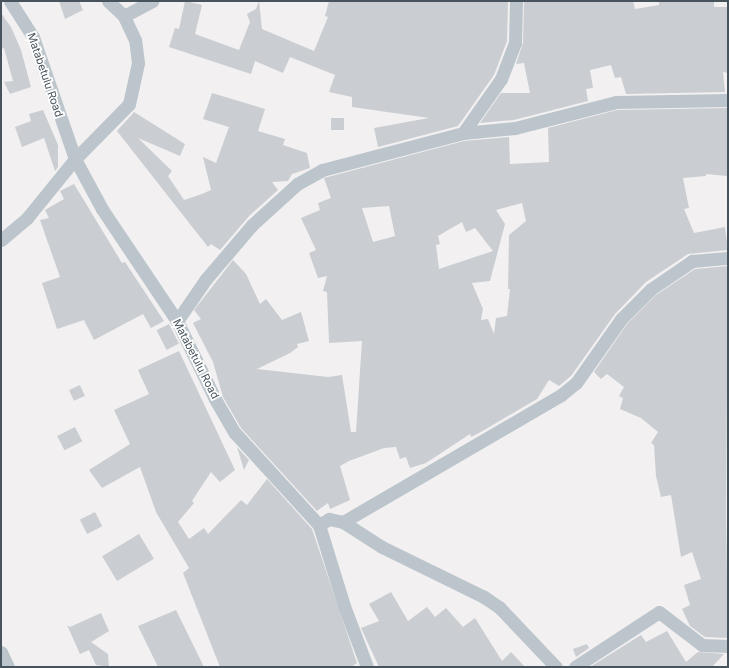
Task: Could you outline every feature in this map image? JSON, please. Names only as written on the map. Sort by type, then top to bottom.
[{"type":"street","name":"Matabetulu Road","points":[[10,1],[34,37],[75,159],[128,251],[178,321],[215,399],[235,433],[319,525],[344,606],[367,667]]},
{"type":"street","points":[[1,240],[27,218],[75,159],[128,104],[138,63],[135,40],[124,16],[108,1]]},
{"type":"street","points":[[124,16],[152,1]]},
{"type":"street","points":[[463,132],[504,72],[515,43],[516,1]]},
{"type":"street","points":[[178,321],[206,279],[252,225],[297,184],[322,170],[463,132],[515,128],[616,102],[728,100]]},
{"type":"street","points":[[343,522],[561,395],[576,383],[621,319],[651,289],[692,261],[728,258]]},
{"type":"street","points":[[319,525],[329,520],[343,522],[382,547],[484,597],[499,608],[556,667]]},
{"type":"street","points":[[575,667],[659,612],[702,645],[728,646]]},
{"type":"street","points":[[1,652],[8,667]]},
{"type":"building","points":[[59,1],[79,1],[83,10],[65,19]]},
{"type":"building","points":[[185,1],[202,5],[195,34],[239,50],[250,22],[247,14],[256,9],[259,1],[262,29],[314,51],[328,17],[325,16],[329,1],[508,1],[507,41],[494,75],[458,126],[378,147],[374,128],[429,118],[352,107],[352,97],[329,92],[335,75],[290,57],[283,73],[255,61],[251,74],[169,47],[175,28],[179,29]]},
{"type":"building","points":[[524,1],[633,1],[635,9],[659,5],[659,1],[714,1],[714,7],[728,7],[728,73],[723,72],[725,92],[626,94],[621,77],[615,78],[611,65],[590,70],[593,88],[586,89],[588,101],[514,120],[480,123],[501,93],[530,93],[524,63],[516,64],[523,43]]},
{"type":"building","points":[[1,13],[11,27],[21,50],[31,87],[10,94],[4,82],[13,81],[4,48],[1,49]]},
{"type":"building","points":[[212,93],[265,109],[258,131],[285,139],[283,145],[307,153],[310,168],[292,174],[288,181],[272,182],[278,190],[250,215],[220,250],[211,244],[208,247],[117,131],[134,112],[185,144],[180,156],[138,138],[172,171],[168,176],[184,200],[202,194],[211,190],[203,157],[216,163],[229,127],[203,119]]},
{"type":"building","points":[[728,108],[727,176],[706,174],[706,176],[683,178],[689,208],[684,209],[694,233],[725,227],[728,250],[688,254],[646,282],[615,314],[571,376],[559,386],[549,380],[537,399],[479,433],[471,437],[470,434],[426,463],[410,468],[406,457],[400,459],[396,447],[384,448],[349,461],[340,466],[350,500],[330,509],[328,503],[317,511],[241,428],[223,397],[213,362],[193,323],[201,319],[194,310],[233,260],[246,274],[260,304],[266,299],[282,320],[301,312],[309,341],[297,344],[298,347],[290,353],[257,369],[328,377],[342,375],[351,432],[356,432],[362,341],[329,343],[327,292],[323,291],[327,276],[318,278],[309,253],[316,250],[301,218],[320,210],[318,203],[331,198],[324,178],[464,141],[509,137],[510,164],[549,162],[548,128],[617,110]],"holes":[[[522,203],[526,221],[509,235],[508,289],[510,289],[507,316],[496,318],[494,334],[488,319],[481,320],[483,309],[472,283],[490,281],[505,224],[496,210]],[[389,206],[395,236],[373,242],[362,208]],[[462,222],[466,232],[475,228],[493,251],[439,269],[436,245],[440,244],[438,236]]]},
{"type":"building","points":[[43,110],[58,145],[58,167],[55,171],[44,138],[22,147],[15,127],[31,121],[29,114]]},
{"type":"building","points":[[331,118],[344,118],[344,130],[331,130]]},
{"type":"building","points":[[74,184],[122,263],[125,262],[164,321],[151,328],[143,314],[94,340],[84,320],[57,329],[42,283],[60,277],[40,220],[49,218],[45,210],[64,199],[60,191]]},
{"type":"building","points":[[728,266],[726,512],[728,638],[705,637],[690,626],[682,609],[690,605],[684,585],[701,579],[692,552],[681,557],[671,495],[661,497],[656,476],[654,445],[651,443],[658,432],[641,418],[620,409],[623,398],[619,396],[624,387],[607,374],[601,379],[594,372],[627,324],[656,295],[695,269]]},
{"type":"building","points":[[169,324],[179,344],[167,350],[157,330]]},
{"type":"building","points":[[179,351],[235,470],[220,482],[211,472],[192,501],[194,503],[178,522],[189,539],[204,528],[208,534],[241,500],[247,505],[267,479],[312,529],[357,663],[351,667],[220,667],[183,573],[189,568],[156,512],[140,467],[102,488],[89,470],[130,444],[114,410],[149,394],[138,370]]},
{"type":"building","points":[[80,385],[85,396],[74,401],[69,390]]},
{"type":"building","points":[[75,427],[82,441],[64,450],[57,436]]},
{"type":"building","points":[[237,447],[249,460],[244,470]]},
{"type":"building","points":[[95,512],[102,526],[87,534],[80,520]]},
{"type":"building","points":[[139,534],[154,559],[117,581],[102,556]]},
{"type":"building","points":[[391,592],[408,621],[427,607],[435,617],[446,608],[463,627],[475,618],[502,661],[511,652],[525,667],[379,667],[361,628],[379,621],[369,604]]},
{"type":"building","points":[[176,610],[204,667],[158,667],[138,626]]},
{"type":"building","points":[[101,613],[109,631],[91,642],[108,654],[109,667],[96,665],[89,650],[80,654],[67,625],[70,627]]},
{"type":"building","points":[[667,631],[686,662],[698,652],[724,654],[712,667],[590,667],[641,635],[646,642]]},
{"type":"building","points":[[587,644],[589,648],[576,657],[573,649]]}]
